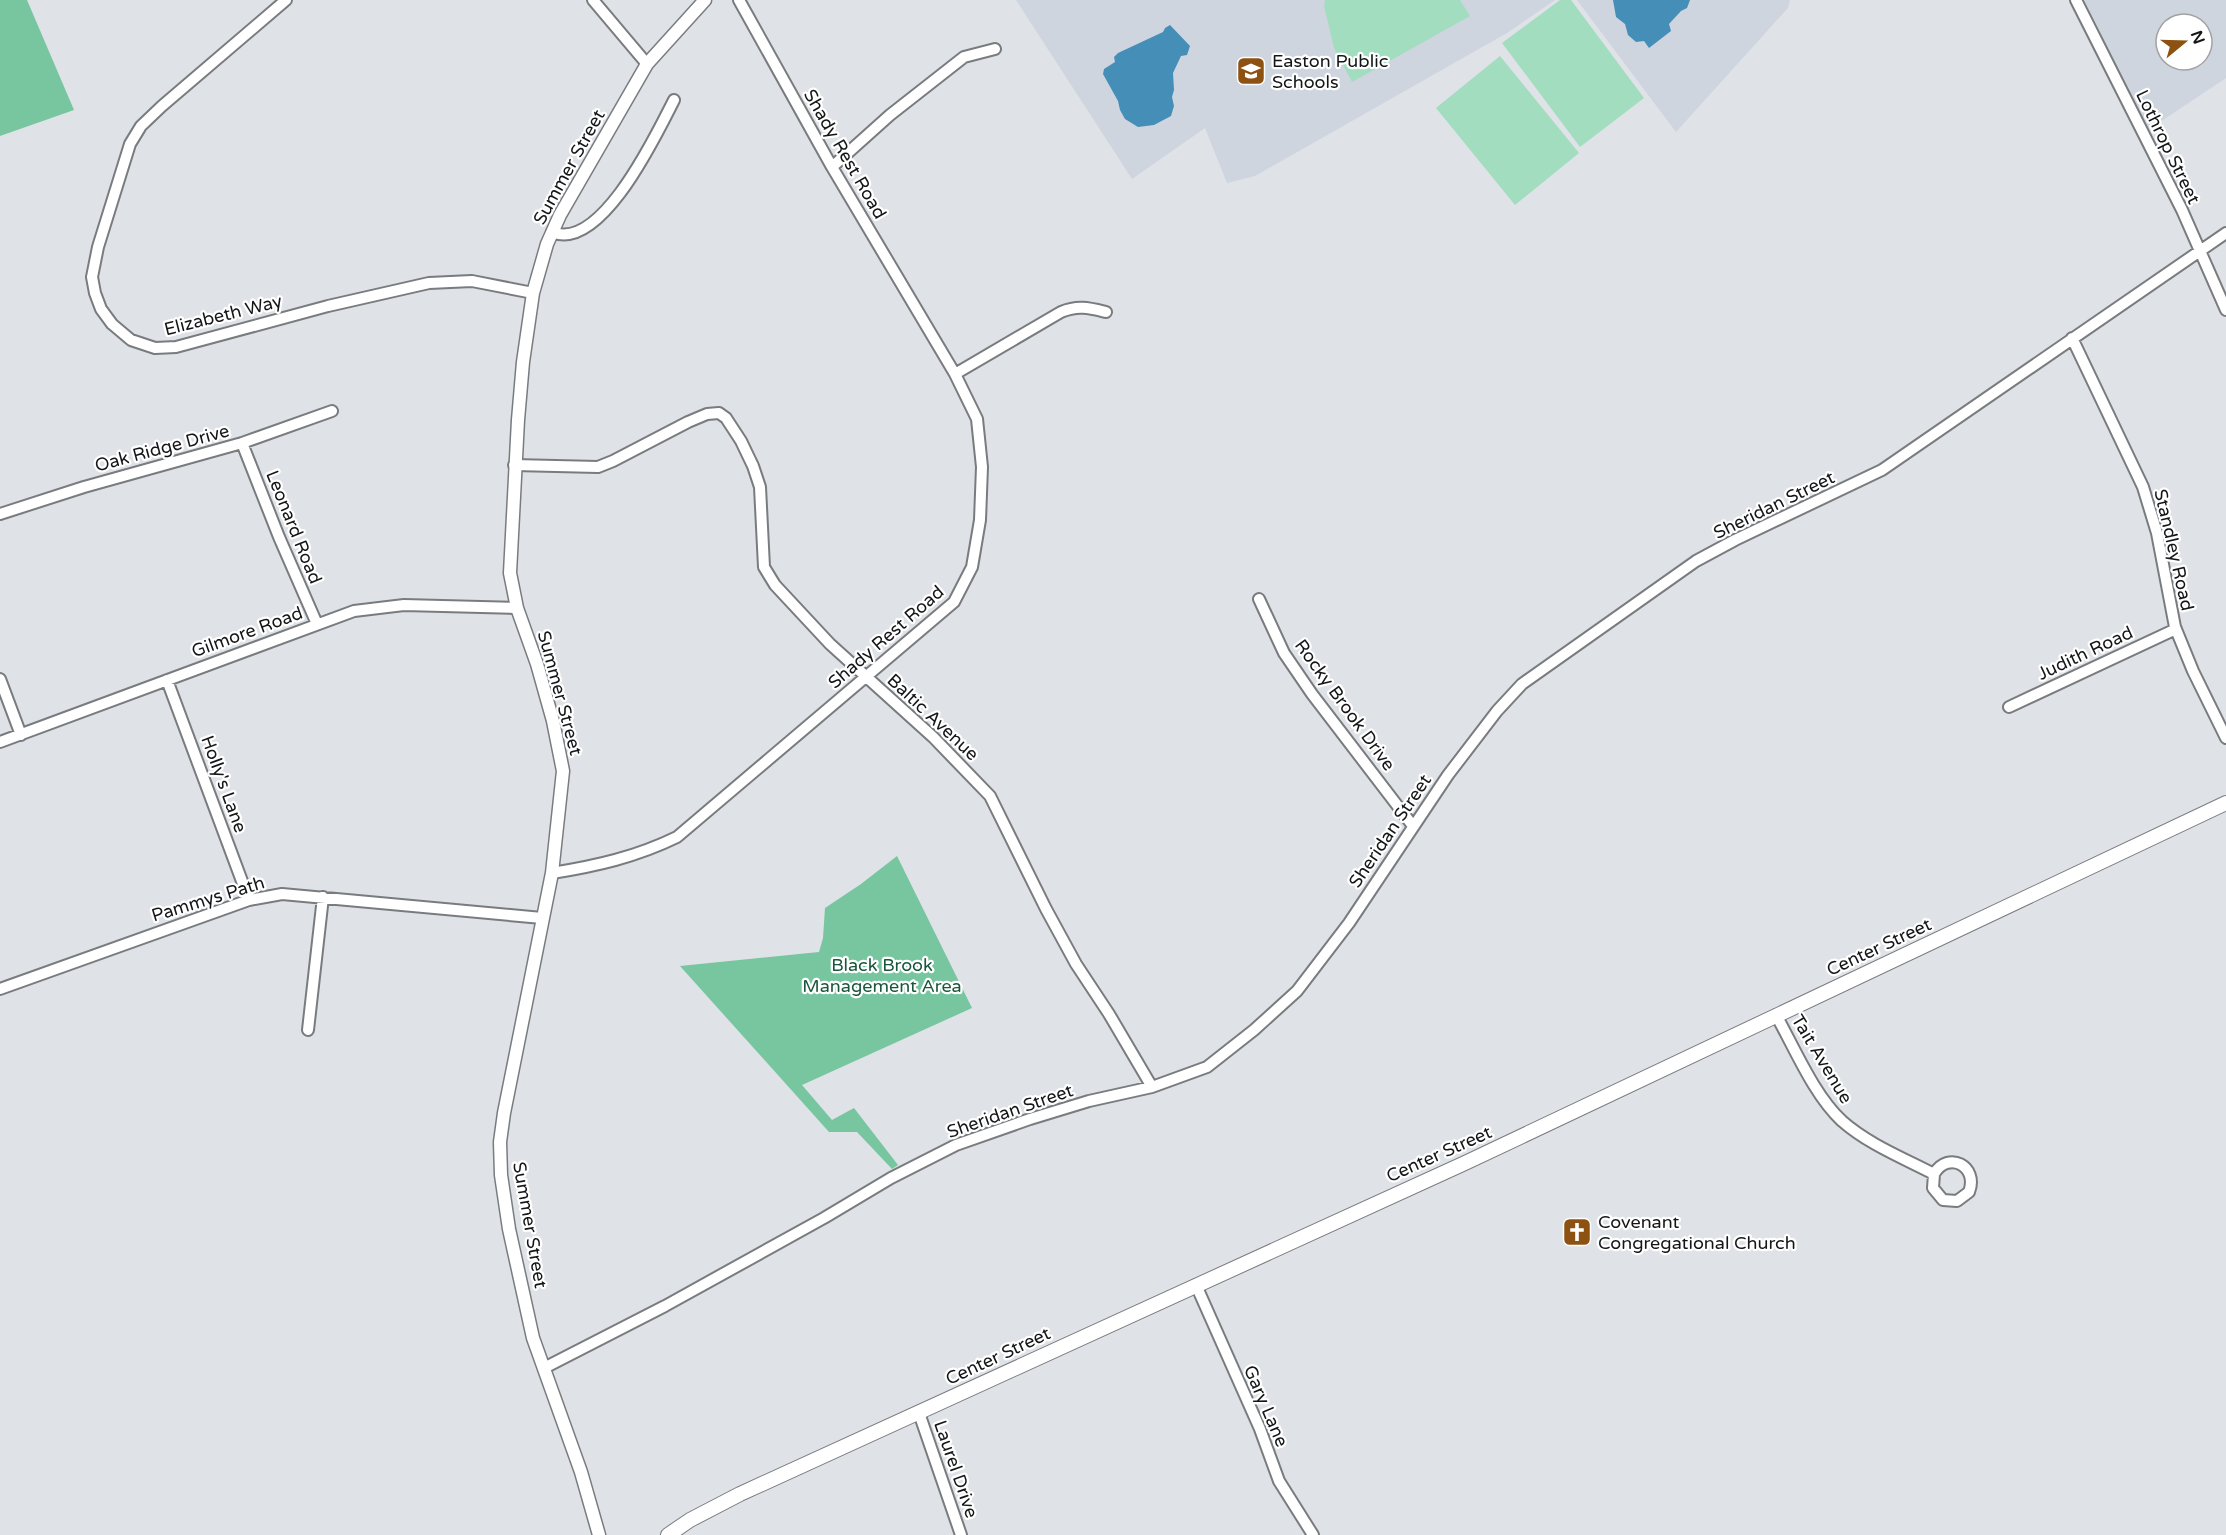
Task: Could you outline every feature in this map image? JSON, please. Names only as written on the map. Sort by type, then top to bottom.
[{"type":"main road","name":"Center Street","points":[[668,1535],[690,1520],[740,1494],[1466,1163],[2226,803]]},
{"type":"street","name":"Elizabeth Way","points":[[286,0],[162,106],[141,126],[130,144],[98,247],[92,277],[101,309],[112,324],[131,340],[155,348],[176,347],[338,303],[429,283],[472,280],[533,292]]},
{"type":"street","points":[[593,0],[648,64]]},
{"type":"street","name":"Summer Street","points":[[598,1535],[581,1472],[533,1338],[509,1229],[501,1174],[500,1146],[504,1113],[552,873],[563,771],[550,710],[517,608],[510,573],[514,465],[523,362],[533,292],[547,244],[560,216],[648,64],[705,0]]},
{"type":"street","name":"Shady Rest Road","points":[[552,873],[618,861],[653,849],[677,837],[954,603],[972,567],[980,520],[982,467],[977,419],[956,374],[832,167],[739,0]]},
{"type":"street","name":"Lothrop Street","points":[[2076,0],[2182,210],[2226,310]]},
{"type":"street","points":[[832,167],[890,116],[964,57],[995,50]]},
{"type":"street","points":[[552,232],[561,236],[571,234],[581,231],[596,221],[641,163],[674,100]]},
{"type":"street","name":"Sheridan Street","points":[[544,1368],[665,1306],[891,1178],[956,1145],[992,1131],[1089,1101],[1152,1087],[1207,1067],[1254,1030],[1297,991],[1349,923],[1448,775],[1497,711],[1522,684],[1548,663],[1696,561],[1882,470],[2226,232]]},
{"type":"street","points":[[956,374],[1073,307],[1106,312]]},
{"type":"street","name":"Standley Road","points":[[2072,338],[2143,487],[2157,533],[2176,629],[2193,671],[2226,738]]},
{"type":"street","name":"Oak Ridge Drive","points":[[0,514],[84,487],[242,443],[332,411]]},
{"type":"street","name":"Baltic Avenue","points":[[514,465],[598,467],[707,414],[718,413],[726,418],[741,441],[760,487],[764,567],[775,585],[865,678],[933,737],[990,796],[1046,909],[1152,1087]]},
{"type":"street","name":"Leonard Road","points":[[242,443],[316,624]]},
{"type":"street","name":"Rocky Brook Drive","points":[[1259,599],[1290,661],[1312,694],[1413,826]]},
{"type":"street","name":"Gilmore Road","points":[[0,742],[354,611],[404,605],[517,608]]},
{"type":"street","name":"Judith Road","points":[[2009,707],[2176,629]]},
{"type":"street","points":[[0,679],[21,735]]},
{"type":"street","name":"Holly's Lane","points":[[167,680],[249,900]]},
{"type":"street","name":"Pammys Path","points":[[0,989],[249,900],[282,894],[542,918]]},
{"type":"street","points":[[308,1030],[323,897]]},
{"type":"street","name":"Tait Avenue","points":[[1776,1015],[1819,1092],[1841,1120],[1869,1141],[1934,1174]]},
{"type":"street","name":"Gary Lane","points":[[1196,1286],[1260,1429],[1280,1481],[1313,1535]]},
{"type":"street","name":"Laurel Drive","points":[[919,1413],[961,1535]]},
{"type":"shaded area","name":"Easton Public Schools","points":[[1016,0],[1555,0],[1507,33],[1255,176],[1227,183],[1205,128],[1132,179]]},
{"type":"shaded area","points":[[1577,0],[1790,0],[1788,8],[1676,132]]},
{"type":"shaded area","points":[[2084,0],[2226,0],[2226,78],[2148,130]]},
{"type":"green space","points":[[0,0],[27,0],[74,110],[0,136]]},
{"type":"green space","points":[[1325,0],[1460,0],[1470,16],[1352,82],[1334,48],[1324,6]]},
{"type":"green space","points":[[1560,0],[1571,0],[1644,98],[1580,147],[1502,43]]},
{"type":"green space","points":[[1500,56],[1579,153],[1515,205],[1436,108]]},
{"type":"green space","name":"Black Brook Management Area","points":[[897,856],[972,1008],[802,1085],[832,1120],[854,1108],[898,1165],[892,1169],[857,1132],[829,1132],[680,966],[819,952],[823,938],[825,908]]},
{"type":"water","points":[[1613,0],[1690,0],[1687,8],[1669,24],[1671,31],[1649,48],[1644,41],[1636,42],[1628,35],[1625,24],[1616,17]]},
{"type":"water","points":[[1170,25],[1190,46],[1187,55],[1181,56],[1173,73],[1174,106],[1171,116],[1154,125],[1138,127],[1125,119],[1103,74],[1104,69],[1115,62],[1114,57],[1118,53],[1163,32]]},
{"type":"place","name":"Easton Public Schools","points":[[1251,71]]},
{"type":"place","name":"Covenant Congregational Church","points":[[1577,1232]]}]
